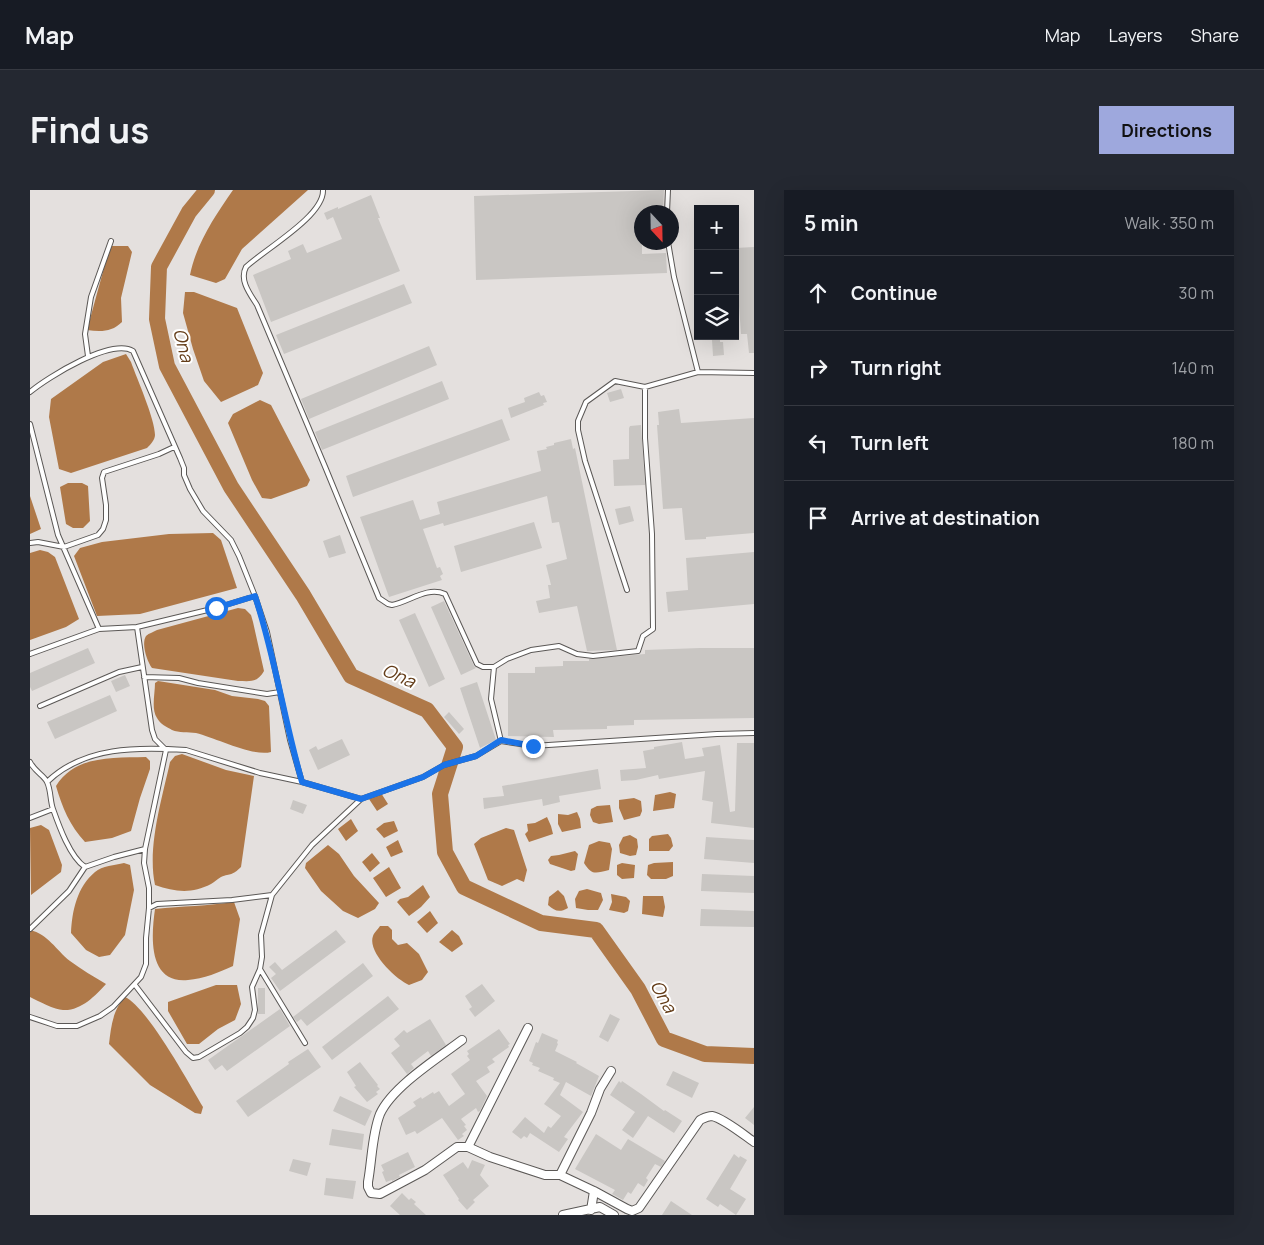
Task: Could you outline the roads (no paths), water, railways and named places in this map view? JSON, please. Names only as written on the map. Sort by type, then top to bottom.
[{"type":"street","points":[[468,1147],[528,1028]]},
{"type":"street","points":[[462,1040],[400,1088],[386,1102],[376,1130],[368,1182],[369,1190],[375,1195],[425,1170],[457,1147],[468,1147],[490,1157],[545,1175],[560,1175],[594,1191],[627,1210],[632,1210],[639,1208],[700,1120],[708,1116],[718,1118],[754,1142]]},
{"type":"street","points":[[560,1175],[591,1113],[600,1089],[611,1072]]},
{"type":"street","points":[[591,1210],[594,1191]]},
{"type":"street","points":[[563,1215],[600,1207],[614,1215]]},
{"type":"lane","points":[[323,190],[323,198],[319,205],[296,228],[246,267],[243,272],[244,280],[257,305],[379,598],[392,605],[426,593],[440,592],[445,594],[477,664],[483,667],[494,667],[507,659],[531,650],[559,646],[576,654],[593,656],[638,651],[642,636],[652,629],[652,534],[645,438],[645,387]]},
{"type":"lane","points":[[667,205],[668,190]]},
{"type":"lane","points":[[88,356],[85,334],[91,297],[111,241]]},
{"type":"lane","points":[[669,250],[674,277],[698,372]]},
{"type":"lane","points":[[30,392],[88,356],[118,348],[128,348],[133,351],[180,458],[190,489],[203,511],[231,540],[255,596],[267,632],[290,740],[302,782]]},
{"type":"lane","points":[[627,590],[585,461],[578,421],[586,402],[615,381],[645,387],[698,372],[754,373]]},
{"type":"lane","points":[[30,424],[58,535],[99,629]]},
{"type":"lane","points":[[30,543],[38,542],[64,547],[85,540],[104,530],[106,505],[102,478],[104,472],[159,454],[174,447]]},
{"type":"lane","points":[[30,654],[99,629],[137,627],[216,608],[255,596]]},
{"type":"lane","points":[[137,627],[152,730],[155,739],[166,750]]},
{"type":"lane","points":[[40,706],[119,672],[142,667]]},
{"type":"lane","points":[[494,667],[491,699],[501,740]]},
{"type":"lane","points":[[144,677],[179,678],[198,683],[267,694],[280,692]]},
{"type":"lane","points":[[135,985],[186,1052],[193,1058],[199,1057],[247,1027],[253,1018],[255,1010],[252,987],[260,969],[262,957],[261,935],[272,895],[312,845],[361,799],[423,777],[444,765],[476,756],[501,740],[533,746],[754,733]]},
{"type":"lane","points":[[47,782],[65,767],[81,759],[101,753],[140,750],[186,750],[260,773],[302,782],[361,799]]},
{"type":"lane","points":[[30,1017],[56,1026],[77,1026],[100,1016],[112,1007],[135,985],[141,976],[146,964],[149,908],[149,888],[144,863],[145,849],[166,750]]},
{"type":"lane","points":[[30,762],[47,782],[53,808],[74,856],[84,867]]},
{"type":"lane","points":[[30,818],[53,808]]},
{"type":"lane","points":[[30,928],[69,891],[84,867],[145,849]]},
{"type":"lane","points":[[149,908],[157,904],[272,895]]},
{"type":"lane","points":[[260,969],[305,1043]]},
{"type":"waterway","name":"Ona","points":[[207,190],[189,212],[159,267],[157,319],[167,366],[231,487],[303,595],[351,676],[427,710],[455,747],[440,794],[445,852],[464,887],[541,923],[596,930],[638,989],[664,1039],[705,1054],[754,1056]]}]
